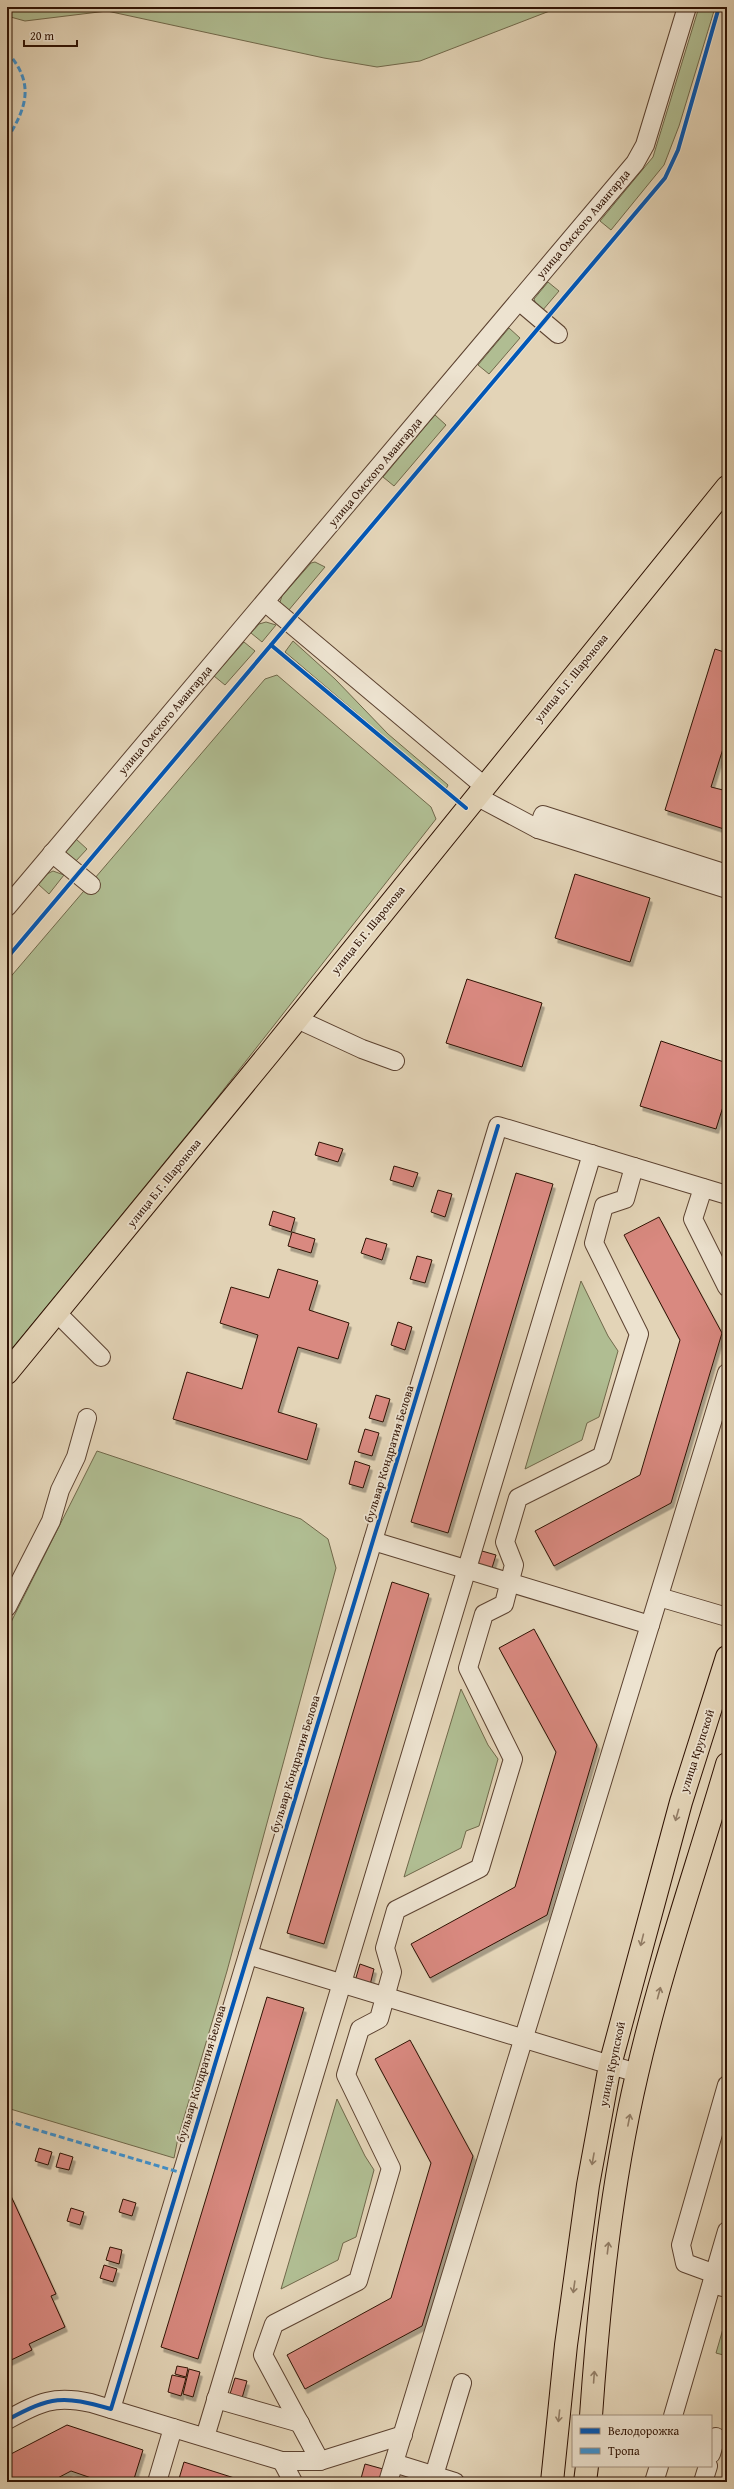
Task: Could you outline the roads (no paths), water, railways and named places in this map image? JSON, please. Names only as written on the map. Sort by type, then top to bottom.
[{"type":"main road","name":"улица Б.Г. Шаронова","points":[[7,1373],[298,1018],[727,487]]},
{"type":"main road","name":"улица Крупской","points":[[552,2482],[566,2345],[588,2186],[610,2065],[681,1802],[727,1657]]},
{"type":"main road","points":[[590,2415],[596,2347],[615,2195],[637,2074],[727,1764]]},
{"type":"main road","points":[[585,2482],[587,2467]]},
{"type":"street","name":"улица Омского Авангарда","points":[[7,907],[635,163],[645,145],[687,7]]},
{"type":"street","points":[[519,301],[558,334]]},
{"type":"street","points":[[265,602],[480,791],[538,829],[727,889]]},
{"type":"street","points":[[538,829],[543,815],[727,874]]},
{"type":"street","points":[[52,853],[91,885]]},
{"type":"street","points":[[298,1018],[362,1049],[395,1061]]},
{"type":"street","name":"бульвар Кондратия Белова","points":[[111,2409],[498,1126],[592,1154]]},
{"type":"street","points":[[205,2437],[592,1154],[727,1195]]},
{"type":"street","points":[[320,2461],[263,2355],[274,2324],[358,2281],[391,2168],[346,2075],[360,2029],[379,2019],[392,1972],[385,1948],[396,1910],[480,1868],[513,1759],[468,1668],[484,1614],[504,1604],[514,1565],[505,1542],[518,1498],[602,1456],[605,1449],[638,1334],[594,1243],[604,1206],[625,1199],[634,1167]]},
{"type":"street","points":[[703,1188],[693,1219],[727,1287]]},
{"type":"street","points":[[56,1313],[101,1357]]},
{"type":"street","points":[[388,2482],[727,1373]]},
{"type":"street","points":[[7,1607],[51,1521],[60,1490],[76,1457],[86,1418]]},
{"type":"street","points":[[373,1541],[650,1625]]},
{"type":"street","points":[[659,1597],[727,1617]]},
{"type":"street","points":[[248,1955],[637,2074]]},
{"type":"street","points":[[718,2282],[685,2263],[681,2245],[727,2085]]},
{"type":"street","points":[[673,2415],[718,2282],[727,2231]]},
{"type":"street","points":[[433,2479],[462,2383]]},
{"type":"street","points":[[7,2420],[42,2403],[67,2398],[111,2409],[282,2461],[320,2461],[403,2435]]},
{"type":"street","points":[[216,2399],[300,2423]]},
{"type":"street","points":[[157,2482],[173,2428]]},
{"type":"street","points":[[712,2451],[716,2437]]},
{"type":"street","points":[[282,2461],[292,2482]]},
{"type":"street","points":[[394,2463],[433,2479],[455,2482]]},
{"type":"street","points":[[654,2482],[659,2467]]},
{"type":"street","points":[[703,2482],[708,2467]]}]
